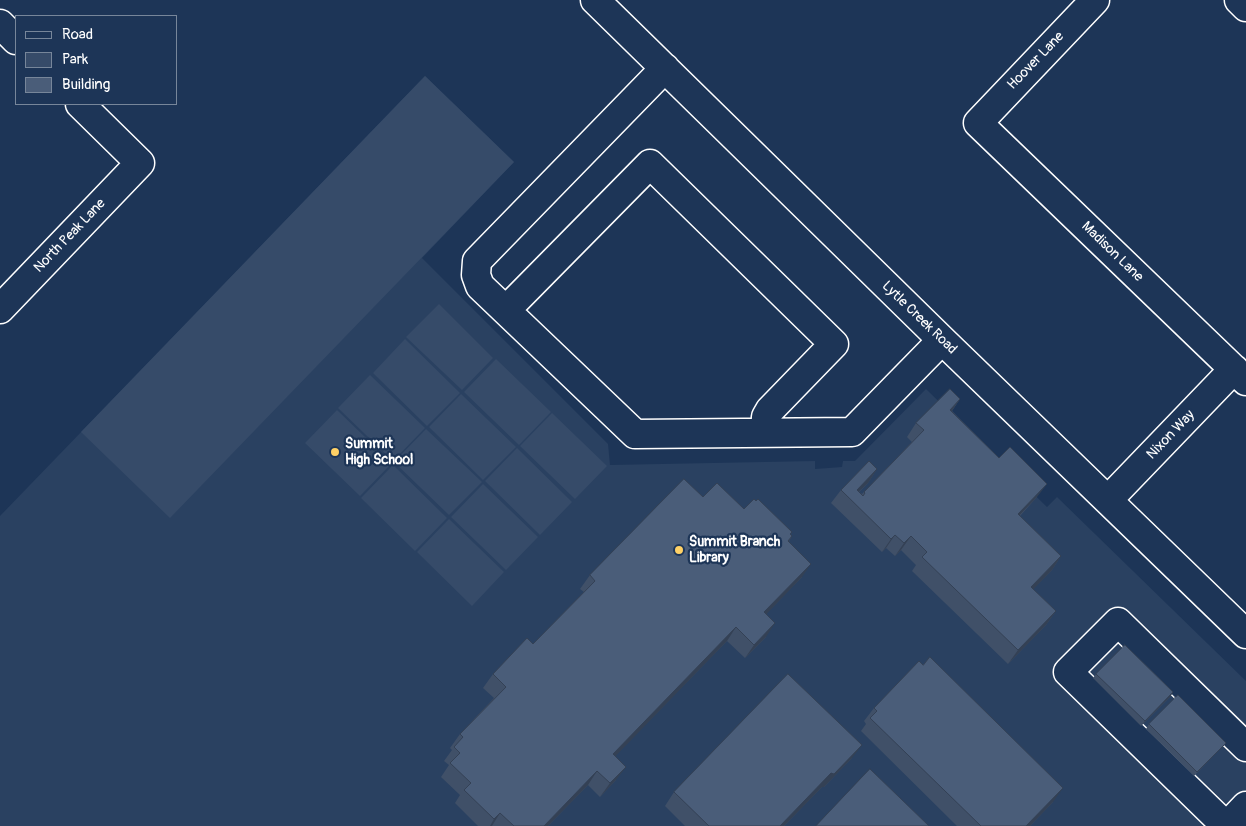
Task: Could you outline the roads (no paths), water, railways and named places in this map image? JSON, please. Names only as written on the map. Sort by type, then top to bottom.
[{"type":"street","name":"Lytle Creek Road","points":[[595,0],[1246,634]]},
{"type":"street","name":"Hoover Lane","points":[[978,123],[1095,0]]},
{"type":"street","points":[[1239,0],[1246,7]]},
{"type":"street","points":[[0,24],[15,39]]},
{"type":"street","points":[[665,68],[478,261],[476,274],[480,286],[635,434],[852,432],[942,340]]},
{"type":"street","name":"North Peak Lane","points":[[0,308],[140,163],[81,105]]},
{"type":"street","name":"Madison Lane","points":[[978,123],[1240,375]]},
{"type":"street","points":[[506,310],[650,164],[834,344],[770,410],[766,417],[765,433]]},
{"type":"street","name":"Nixon Way","points":[[1108,500],[1240,375]]},
{"type":"street","points":[[1246,746],[1118,622],[1068,672],[1227,826],[1246,806]]},
{"type":"place","name":"Summit High School","points":[[335,452]]},
{"type":"place","name":"Summit Branch Library","points":[[679,550]]}]
